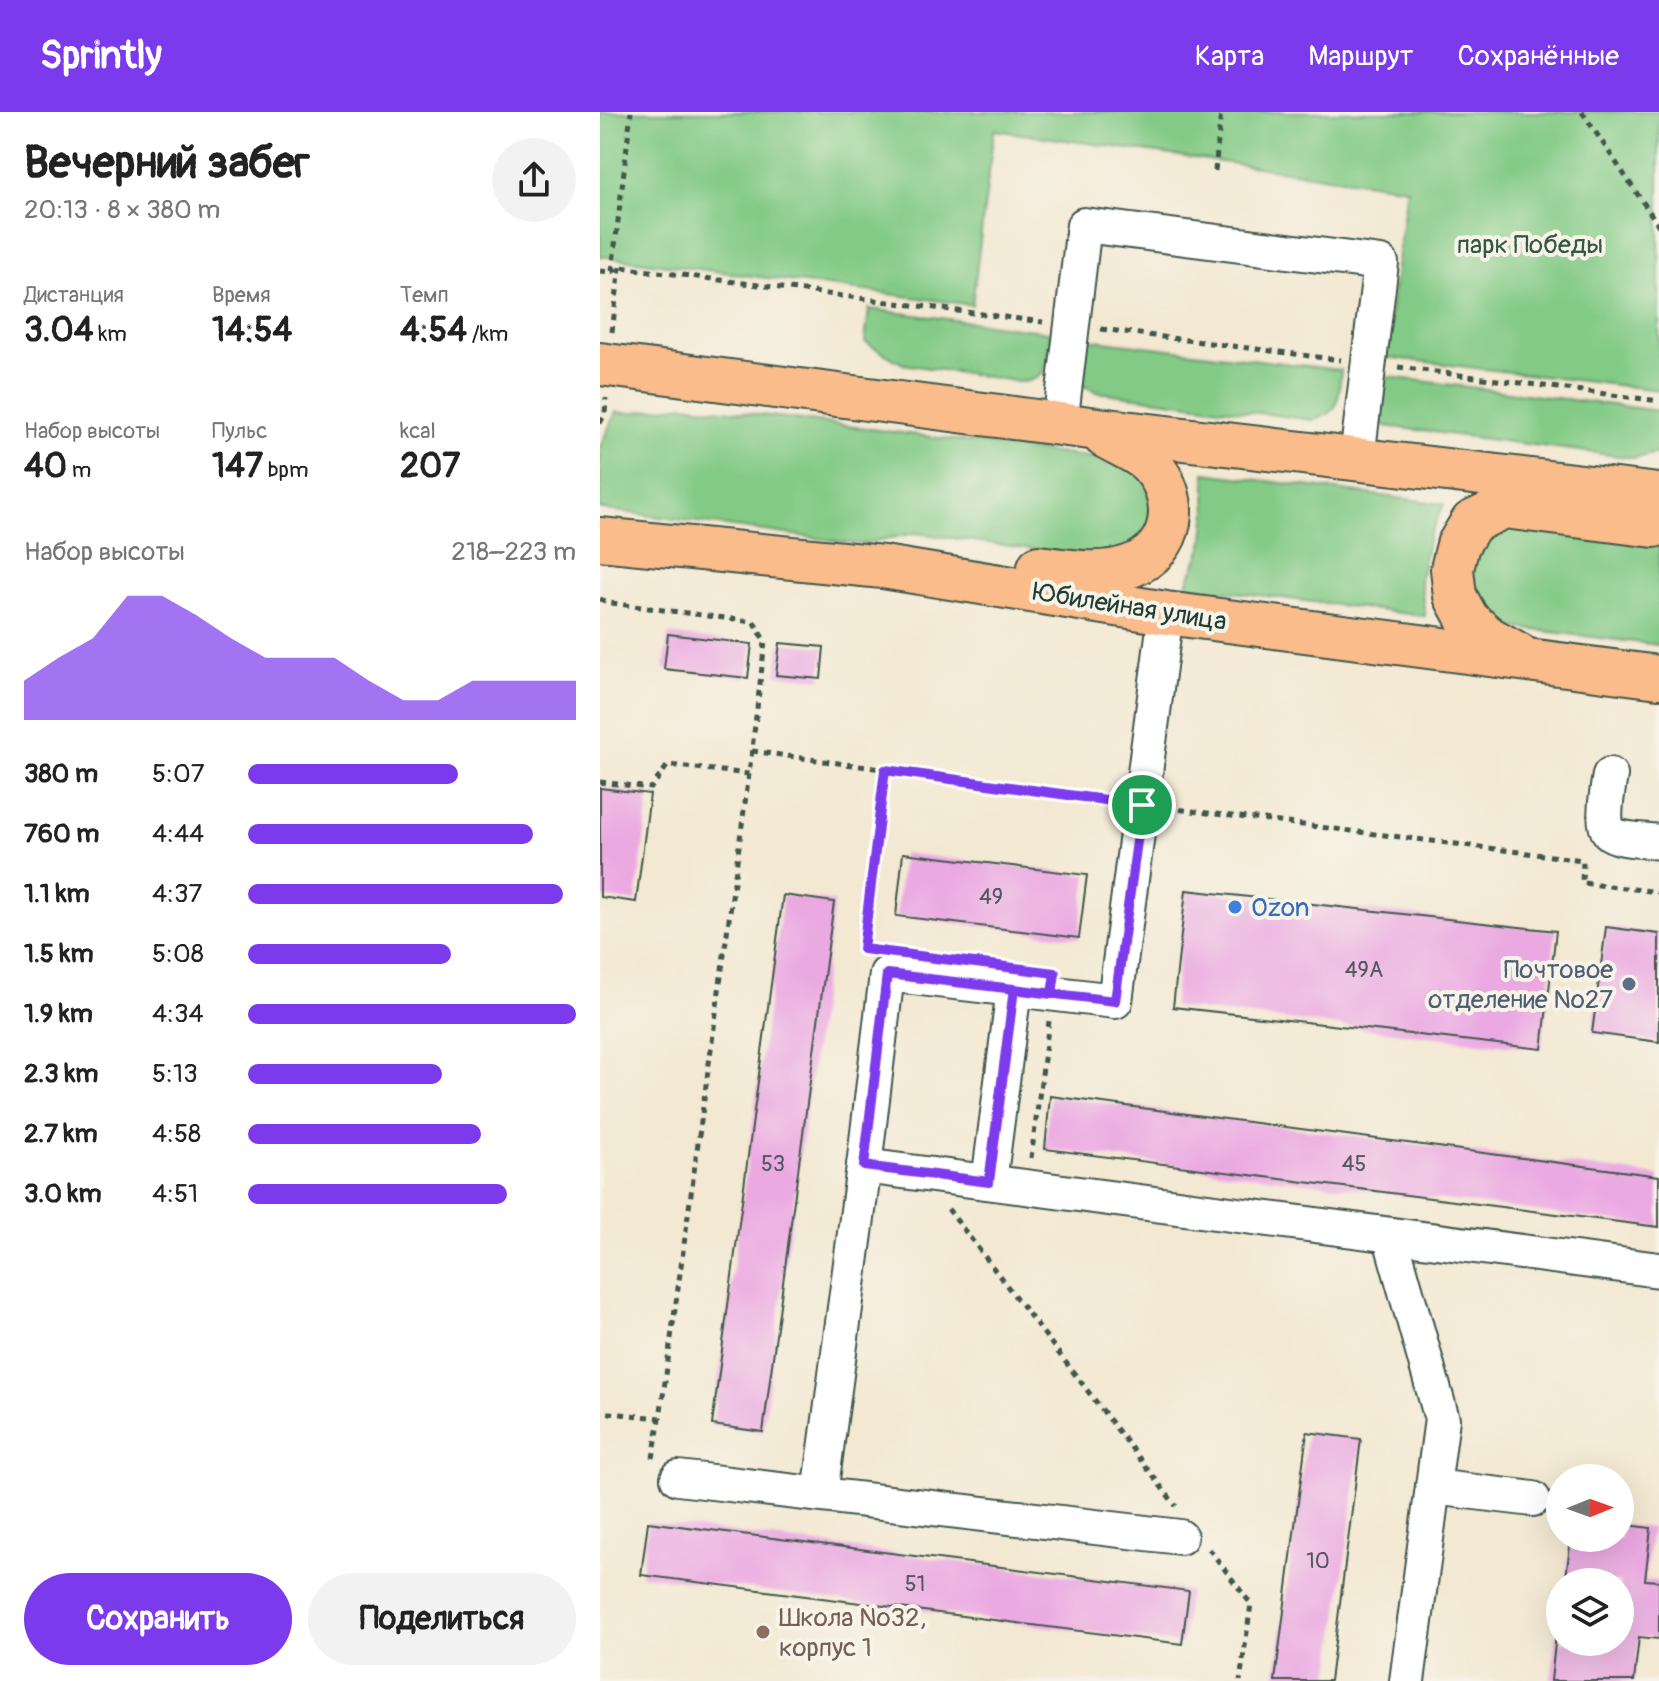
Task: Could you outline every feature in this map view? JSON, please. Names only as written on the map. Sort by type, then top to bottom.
[{"type":"main road","points":[[600,364],[1075,426],[1659,495]]},
{"type":"main road","points":[[883,567],[950,556],[1103,572],[1129,567],[1150,558],[1163,543],[1170,522],[1170,503],[1165,485],[1150,463],[1075,426]]},
{"type":"main road","points":[[1527,659],[1489,638],[1468,620],[1455,596],[1452,569],[1458,545],[1472,522],[1504,507],[1654,526],[1659,524]]},
{"type":"main road","name":"Юбилейная улица","points":[[600,539],[883,567],[1166,613],[1659,677]]},
{"type":"lane","points":[[1075,426],[1071,325],[1084,225],[1381,263],[1357,458]]},
{"type":"lane","points":[[820,1494],[887,974],[1115,1001],[1166,613]]},
{"type":"lane","points":[[1610,775],[1605,819],[1607,830],[1620,837],[1659,842]]},
{"type":"lane","points":[[989,1182],[1014,989]]},
{"type":"lane","points":[[864,1166],[1659,1270]]},
{"type":"lane","points":[[1390,1235],[1442,1419],[1407,1681]]},
{"type":"lane","points":[[672,1469],[820,1494],[1189,1533]]},
{"type":"lane","points":[[1433,1487],[1533,1499]]},
{"type":"path","points":[[612,272],[631,112]]},
{"type":"path","points":[[1215,171],[1221,112]]},
{"type":"path","points":[[1582,112],[1659,226]]},
{"type":"path","points":[[600,271],[612,272],[620,267],[1659,401]]},
{"type":"path","points":[[600,599],[754,622],[765,642],[660,1418],[652,1458],[672,1469]]},
{"type":"path","points":[[752,751],[1142,805],[1583,860],[1582,883],[1659,892]]},
{"type":"path","points":[[600,782],[651,788],[668,765],[749,774]]},
{"type":"path","points":[[861,965],[885,770]]},
{"type":"path","points":[[863,949],[877,951]]},
{"type":"path","points":[[1029,1172],[1052,994]]},
{"type":"path","points":[[948,1209],[1189,1533],[1251,1604],[1240,1681]]},
{"type":"path","points":[[600,1412],[660,1418]]},
{"type":"green space","name":"парк Победы","points":[[600,112],[1659,112],[1659,390],[1384,357],[1407,188],[994,130],[972,305],[600,256]]},
{"type":"green space","points":[[869,309],[1050,332],[1046,366],[1038,377],[1021,382],[903,364],[865,342]]},
{"type":"green space","points":[[1079,338],[1341,370],[1339,395],[1330,413],[1313,420],[1097,392],[1080,384]]},
{"type":"green space","points":[[1373,375],[1659,411],[1659,453],[1634,458],[1386,426],[1377,419]]},
{"type":"green space","points":[[685,405],[1117,461],[1149,482],[1150,542],[1096,558],[916,533],[860,544],[600,509],[600,447],[616,412]]},
{"type":"green space","points":[[1205,473],[1444,504],[1429,536],[1420,579],[1425,616],[1186,586],[1203,546],[1207,511]]},
{"type":"green space","points":[[1509,527],[1659,544],[1659,645],[1496,623],[1475,601],[1472,566],[1483,540]]},
{"type":"building","points":[[668,634],[752,644],[748,678],[664,669]]},
{"type":"building","points":[[780,643],[824,647],[821,679],[776,675]]},
{"type":"building","points":[[600,788],[650,794],[636,902],[600,897]]},
{"type":"building","points":[[903,853],[1087,875],[1079,938],[896,916]]},
{"type":"building","points":[[1186,890],[1556,931],[1542,1049],[1173,1007]]},
{"type":"building","points":[[783,895],[834,902],[763,1432],[712,1425]]},
{"type":"building","name":"Почтовое отделение №27","points":[[1606,927],[1659,934],[1659,1042],[1592,1033]]},
{"type":"building","points":[[1050,1096],[1659,1176],[1659,1227],[1045,1149]]},
{"type":"building","points":[[1307,1432],[1361,1439],[1330,1681],[1275,1681]]},
{"type":"building","points":[[648,1522],[1189,1591],[1182,1644],[641,1575]]},
{"type":"building","points":[[1634,1526],[1651,1528],[1645,1580],[1659,1581],[1659,1639],[1639,1637],[1634,1681],[1551,1681],[1554,1656],[1634,1656],[1634,1568],[1567,1568],[1569,1552],[1634,1552]]},
{"type":"place","name":"Ozon","points":[[1235,907]]},
{"type":"place","name":"Почтовое отделение №27","points":[[1629,984]]},
{"type":"place","name":"Школа №32, корпус 1","points":[[763,1632]]},
{"type":"route","points":[[1142,805],[885,770],[863,949],[1055,973],[1052,994],[1014,989],[989,1182],[864,1166],[887,974],[951,981],[1014,989],[1052,994],[1115,1001],[1142,805]]}]
